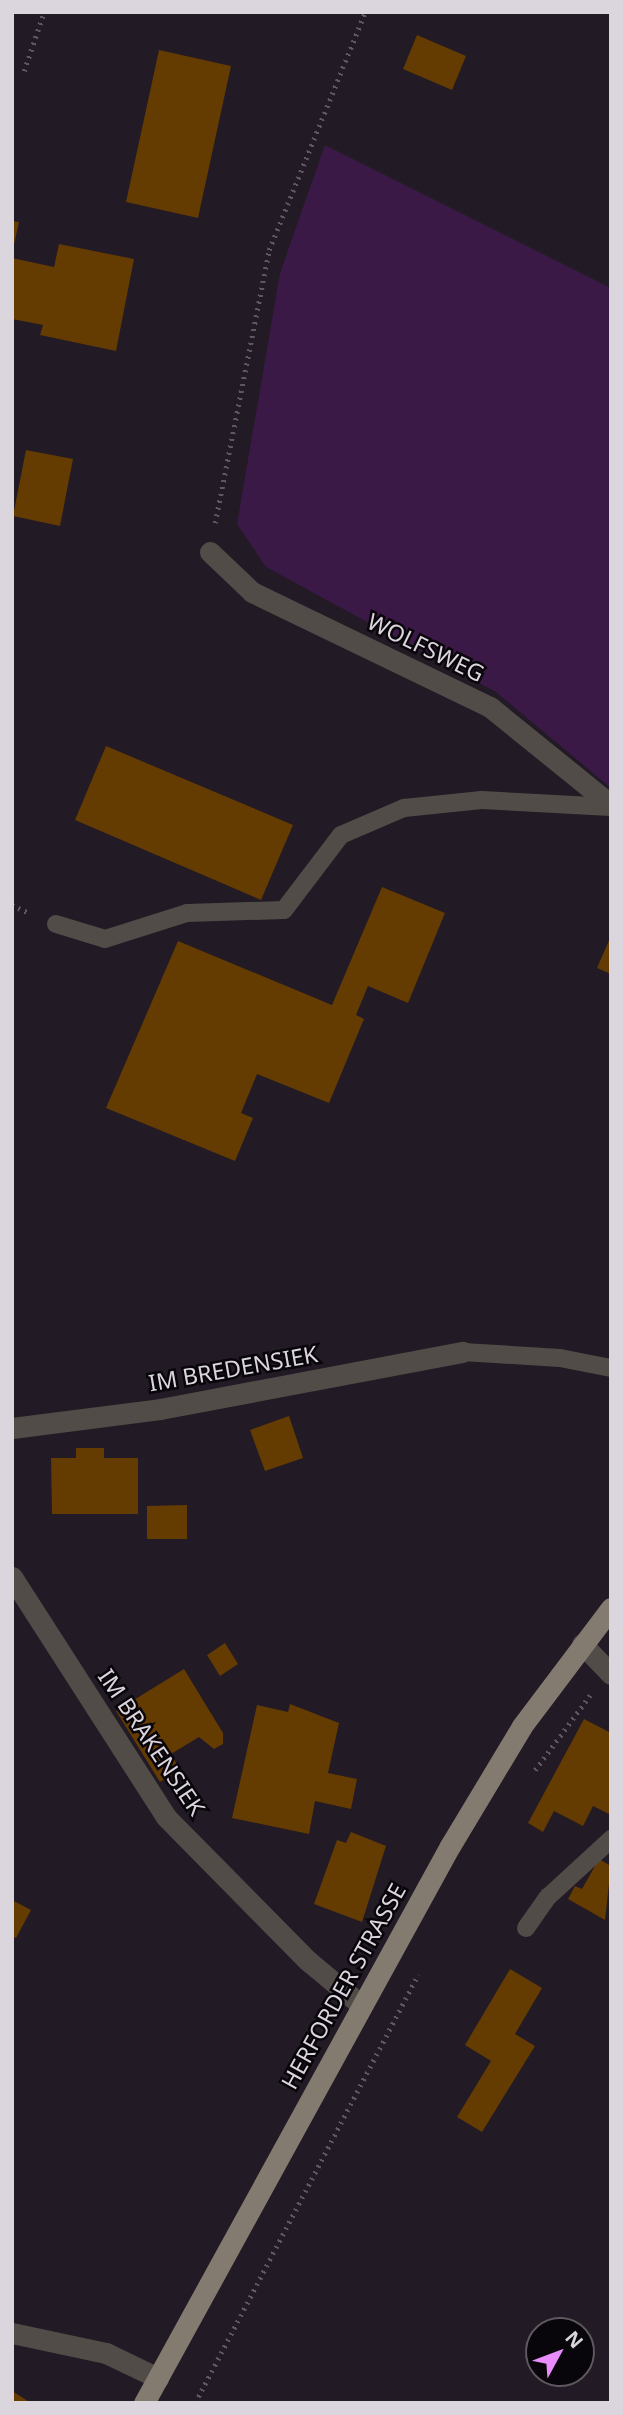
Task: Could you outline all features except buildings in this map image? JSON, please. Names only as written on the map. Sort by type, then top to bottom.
[{"type":"main road","name":"HERFORDER STRASSE","points":[[144,2403],[361,2005],[522,1726],[611,1608]]},
{"type":"street","name":"WOLFSWEG","points":[[210,552],[252,592],[490,707],[611,806]]},
{"type":"street","name":"IM BREDENSIEK","points":[[12,1428],[160,1409],[463,1352]]},
{"type":"street","name":"IM BRAKENSIEK","points":[[12,1577],[166,1817],[307,1960],[361,2005]]},
{"type":"street","points":[[582,1644],[609,1673]]},
{"type":"street","points":[[12,2333],[106,2353],[158,2378]]},
{"type":"lane","points":[[56,924],[105,939],[187,913],[284,910],[341,835],[404,808],[482,800],[611,806]]},
{"type":"lane","points":[[463,1352],[611,1368]]},
{"type":"lane","points":[[526,1928],[548,1897],[611,1839]]},
{"type":"path","points":[[24,71],[44,12]]},
{"type":"path","points":[[210,552],[269,250],[365,12]]},
{"type":"path","points":[[529,1778],[609,1673]]},
{"type":"path","points":[[195,2403],[423,1965]]},
{"type":"shaded area","points":[[325,145],[611,288],[611,788],[496,692],[266,567],[237,524],[280,273]]}]
